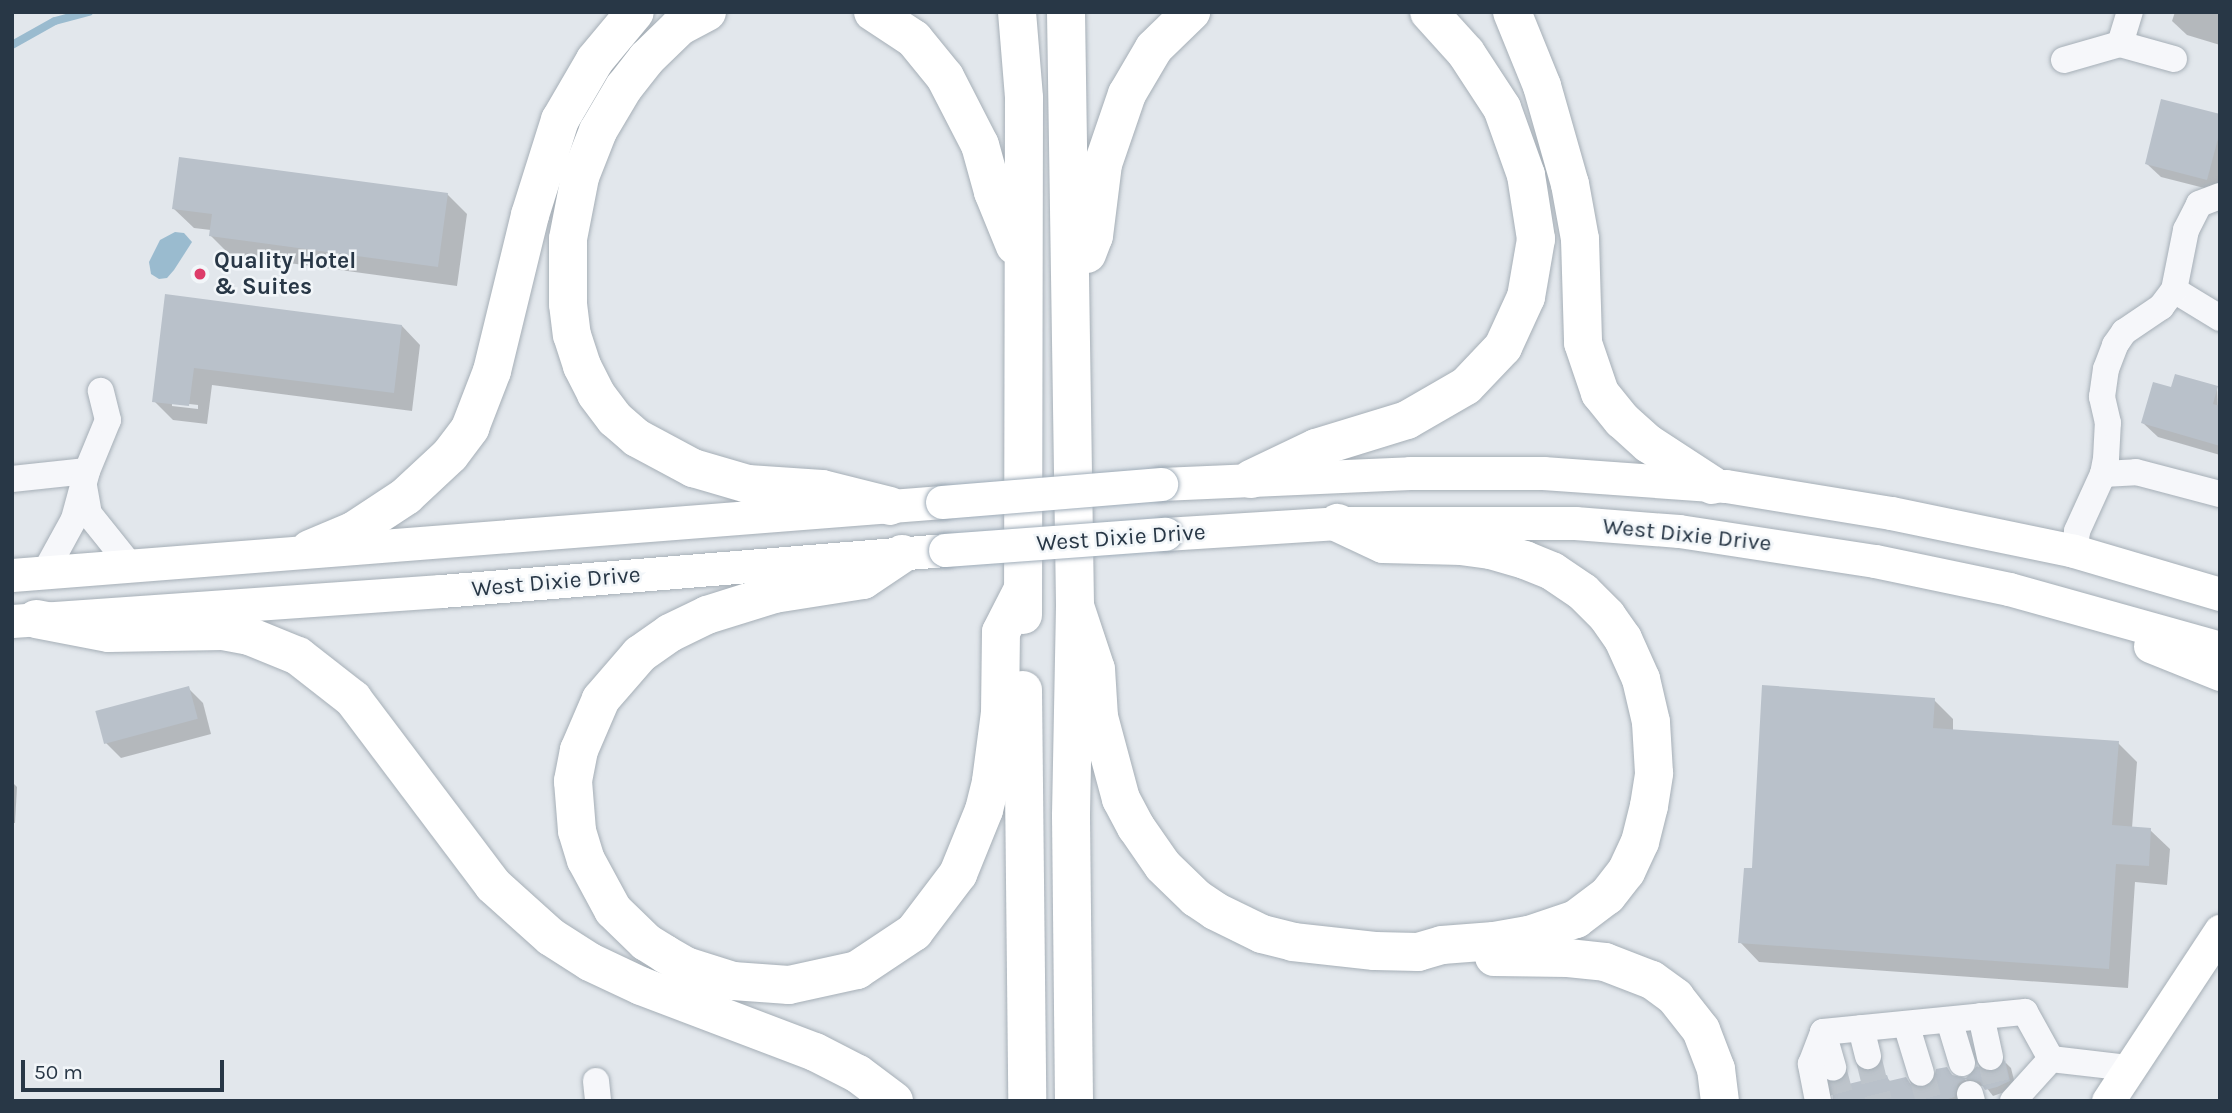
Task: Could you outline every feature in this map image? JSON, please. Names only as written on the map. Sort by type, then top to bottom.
[{"type":"highway","points":[[310,549],[353,531],[406,496],[450,455],[470,428],[492,371],[530,215],[560,120],[595,60],[635,12]]},
{"type":"highway","points":[[707,12],[679,27],[632,77],[598,131],[580,177],[568,239],[568,303],[572,335],[582,366],[596,394],[615,419],[637,438],[693,468],[748,484],[822,489],[890,506]]},
{"type":"highway","points":[[873,12],[914,39],[945,77],[980,145],[993,192],[1022,261]]},
{"type":"highway","points":[[1017,12],[1024,99],[1022,261],[1027,1101]]},
{"type":"highway","points":[[1066,12],[1075,606],[1072,816],[1074,1101]]},
{"type":"highway","points":[[1072,288],[1094,236],[1103,164],[1127,94],[1154,48],[1191,12]]},
{"type":"highway","points":[[1251,479],[1316,448],[1407,420],[1466,386],[1503,347],[1526,297],[1536,239],[1526,175],[1502,108],[1466,53],[1430,12]]},
{"type":"highway","points":[[1511,12],[1542,86],[1570,184],[1580,239],[1583,343],[1600,393],[1622,420],[1649,444],[1712,485]]},
{"type":"highway","points":[[1338,523],[1383,544],[1490,550],[1525,560],[1569,582],[1596,604],[1623,639],[1641,679],[1651,722],[1654,774],[1645,825],[1626,872],[1607,896],[1576,919],[1544,931],[1494,941],[1442,945],[1418,952]]},
{"type":"highway","points":[[902,554],[863,580],[774,594],[707,615],[670,633],[640,654],[601,698],[589,722],[577,760],[573,806],[576,831],[586,860],[613,910],[646,943],[686,966],[733,981],[789,985],[857,970],[914,932],[958,874],[984,810],[993,772],[1000,713],[1001,632],[1023,589]]},
{"type":"highway","points":[[1075,606],[1096,669],[1099,717],[1122,799],[1149,847],[1179,882],[1215,911],[1262,934],[1346,950],[1418,952],[1441,957],[1589,960],[1620,967],[1652,979],[1675,997],[1701,1030],[1716,1069],[1720,1101]]},
{"type":"highway","points":[[24,620],[108,634],[223,631],[249,636],[298,656],[353,699],[493,885],[551,937],[590,961],[641,986],[815,1052],[858,1074],[894,1101]]},
{"type":"main road","name":"West Dixie Drive","points":[[12,575],[310,549],[1161,484],[1251,479],[1543,473],[1712,485],[1891,513],[2074,551],[2220,594]]},
{"type":"main road","name":"West Dixie Drive","points":[[24,620],[1338,523],[1575,523],[1679,531],[1875,561],[2010,589],[2220,648]]},
{"type":"main road","points":[[2109,615],[2156,650],[2220,674]]},
{"type":"main road","points":[[2108,1101],[2220,931]]},
{"type":"street","points":[[2120,44],[2130,12]]},
{"type":"street","points":[[2064,60],[2120,44],[2174,59]]},
{"type":"street","points":[[2074,551],[2077,531],[2102,474],[2108,443],[2108,423],[2102,397],[2106,369],[2124,332],[2161,307],[2174,290],[2186,230],[2199,204],[2220,196]]},
{"type":"street","points":[[2174,290],[2220,317]]},
{"type":"street","points":[[45,572],[66,537],[108,420],[101,391]]},
{"type":"street","points":[[2102,474],[2136,472],[2220,494]]},
{"type":"street","points":[[12,479],[86,479]]},
{"type":"street","points":[[86,479],[89,514],[129,564]]},
{"type":"street","points":[[1824,1032],[2025,1012],[2050,1059]]},
{"type":"street","points":[[1981,1016],[1990,1057]]},
{"type":"street","points":[[1949,1020],[1962,1063]]},
{"type":"street","points":[[1906,1024],[1921,1073]]},
{"type":"street","points":[[1861,1028],[1868,1056]]},
{"type":"street","points":[[1824,1032],[1833,1068]]},
{"type":"street","points":[[1818,1101],[1811,1064],[1824,1032]]},
{"type":"street","points":[[2004,1096],[2050,1059],[2129,1068]]},
{"type":"water","points":[[175,232],[184,233],[192,242],[167,278],[159,279],[151,274],[149,262],[160,240]]},
{"type":"building","points":[[2161,99],[2220,114],[2220,131],[2207,180],[2145,164]]},
{"type":"building","points":[[179,157],[448,193],[438,267],[209,236],[212,214],[172,209]]},
{"type":"building","points":[[165,294],[402,325],[394,393],[194,368],[189,406],[152,402]]},
{"type":"building","points":[[2175,374],[2218,386],[2213,404],[2220,406],[2220,446],[2141,423],[2153,382],[2171,387]]},
{"type":"building","points":[[1762,685],[1935,698],[1933,728],[2119,741],[2112,825],[2151,828],[2149,866],[2116,864],[2109,969],[1738,943],[1744,868],[1752,868]]},
{"type":"building","points":[[189,686],[198,719],[104,744],[95,711]]},
{"type":"building","points":[[2005,1060],[2010,1081],[1985,1090],[1980,1082],[1966,1079],[1958,1084],[1955,1097],[1941,1101],[1833,1101],[1832,1088],[1873,1078],[1887,1075],[1889,1081],[1906,1077],[1911,1085],[1925,1088],[1933,1083],[1936,1069],[1947,1067],[1952,1075],[1966,1078],[1977,1066],[1985,1072],[1994,1072],[2001,1068]]},
{"type":"waterway","points":[[12,45],[55,21],[89,12]]},
{"type":"tunnel","points":[[1868,1056],[1879,1101]]},
{"type":"tunnel","points":[[1990,1057],[1997,1087]]},
{"type":"tunnel","points":[[1833,1068],[1842,1101]]},
{"type":"tunnel","points":[[1921,1073],[1929,1101]]},
{"type":"place","name":"Quality Hotel & Suites","points":[[200,274]]}]
